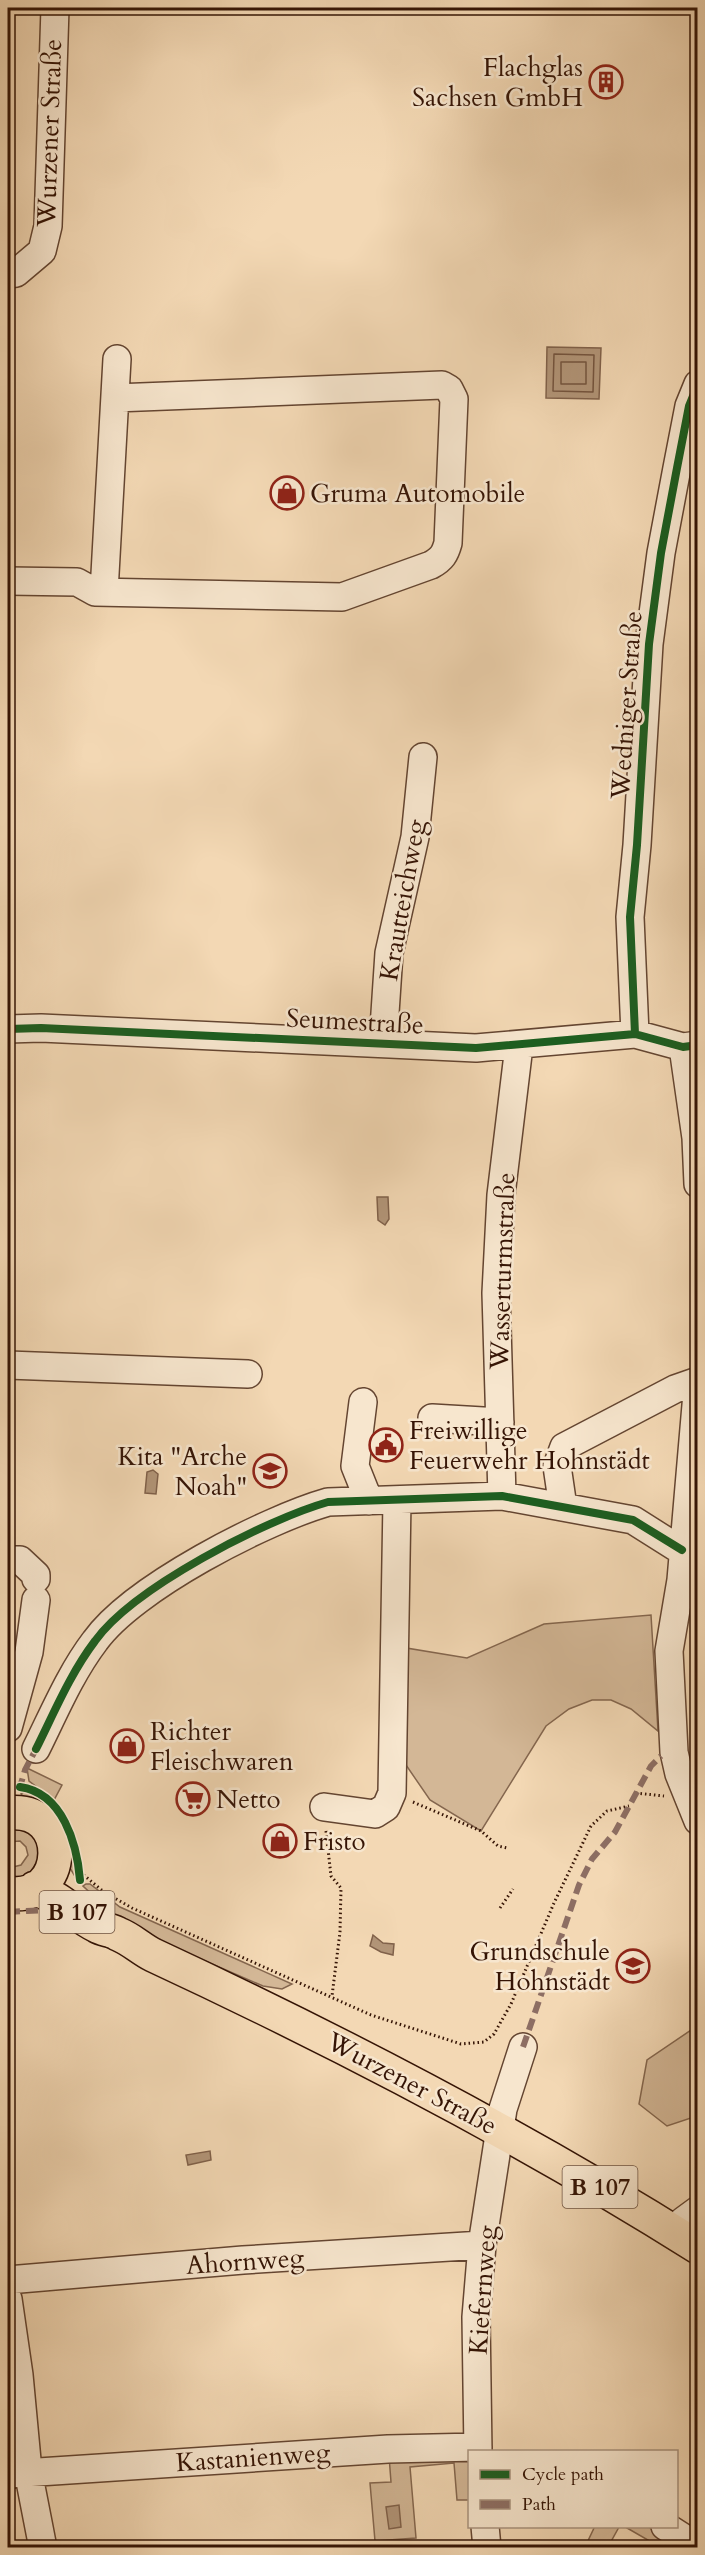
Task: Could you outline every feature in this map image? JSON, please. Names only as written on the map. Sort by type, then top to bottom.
[{"type":"main road","name":"B 107","points":[[13,1805],[38,1819],[48,1830],[56,1849],[44,1879]]},
{"type":"main road","name":"Wurzener Straße","points":[[44,1879],[84,1897],[107,1917],[118,1934],[151,1953],[296,2022],[690,2230]]},
{"type":"street","name":"Wurzener Straße","points":[[8,274],[16,273],[42,251],[48,225],[55,8]]},
{"type":"street","points":[[104,592],[117,359]]},
{"type":"street","name":"Wedniger Straße","points":[[635,1034],[630,917],[637,845],[649,644],[675,479],[689,406],[698,384]]},
{"type":"street","points":[[8,581],[77,582],[95,592],[342,597],[441,560],[448,543],[454,399],[449,389],[442,385],[115,398]]},
{"type":"street","name":"Krautteichweg","points":[[383,1043],[388,953],[415,837],[423,757]]},
{"type":"street","name":"Seumestraße","points":[[8,1029],[29,1028],[476,1048],[635,1034],[690,1046]]},
{"type":"street","name":"Wasserturmstraße","points":[[502,1496],[496,1293],[498,1242],[519,1046]]},
{"type":"street","points":[[690,1046],[698,1184]]},
{"type":"street","points":[[8,1365],[248,1374]]},
{"type":"street","points":[[562,1507],[557,1466],[564,1447],[675,1389],[698,1382],[690,1556],[681,1580],[669,1651],[673,1743],[679,1774],[698,1821]]},
{"type":"street","points":[[363,1402],[371,1437],[355,1466],[369,1501]]},
{"type":"street","points":[[432,1418],[500,1422]]},
{"type":"street","points":[[36,1749],[77,1667],[96,1639],[116,1617],[149,1591],[233,1543],[308,1507],[328,1502],[502,1496],[633,1520],[690,1556]]},
{"type":"street","points":[[324,1806],[375,1814],[386,1807],[392,1793],[397,1501]]},
{"type":"street","points":[[8,1560],[20,1560],[36,1575],[28,1652],[8,1728]]},
{"type":"street","name":"Kiefernweg","points":[[478,2449],[476,2317],[482,2245],[503,2109],[523,2046]]},
{"type":"street","name":"Ahornweg","points":[[8,2280],[255,2259],[482,2245]]},
{"type":"street","points":[[8,2300],[19,2375],[18,2473],[43,2547]]},
{"type":"street","name":"Kastanienweg","points":[[18,2473],[388,2448],[478,2449]]},
{"type":"street","points":[[485,2528],[487,2547]]},
{"type":"street","points":[[668,2528],[698,2547]]},
{"type":"path","points":[[392,1793],[481,1831],[498,1846],[507,1848]]},
{"type":"path","points":[[324,1806],[332,1876],[341,1888],[340,1932],[332,1996]]},
{"type":"path","points":[[44,1879],[104,1892],[132,1908],[371,2015],[424,2034],[461,2044],[484,2042],[494,2034],[511,2004],[554,1903],[591,1826],[607,1811],[629,1806]]},
{"type":"path","points":[[500,1908],[513,1889]]},
{"type":"shaded area","points":[[651,1615],[658,1731],[631,1709],[611,1700],[592,1700],[569,1709],[546,1726],[481,1831],[430,1800],[406,1765],[406,1648],[467,1658],[544,1624]]},
{"type":"shaded area","points":[[27,1768],[62,1785],[54,1800],[29,1781]]},
{"type":"shaded area","points":[[24,1792],[35,1795],[45,1802],[64,1826],[75,1854],[76,1878],[32,1806],[21,1794]]},
{"type":"shaded area","points":[[18,1827],[37,1842],[39,1854],[27,1876],[8,1878],[8,1865],[13,1867],[21,1865],[28,1855],[26,1847],[20,1841],[8,1842],[8,1828]]},
{"type":"shaded area","points":[[90,1884],[120,1907],[292,1984],[282,1989],[263,1986],[196,1957],[165,1947],[116,1917],[83,1886]]},
{"type":"shaded area","points":[[697,2026],[697,2116],[667,2126],[639,2104],[647,2060]]},
{"type":"shaded area","points":[[389,2456],[468,2460],[468,2500],[457,2500],[454,2463],[410,2467],[416,2538],[375,2541],[370,2483],[391,2482]]},
{"type":"shaded area","points":[[594,2528],[618,2528],[608,2547],[603,2545],[602,2547],[585,2547]]},
{"type":"shaded area","points":[[627,2528],[651,2528],[683,2547],[644,2547],[648,2540]]},
{"type":"water","points":[[547,347],[601,348],[599,399],[546,398]]},
{"type":"water","points":[[377,1197],[388,1197],[389,1219],[385,1225],[378,1220]]},
{"type":"water","points":[[153,1470],[158,1474],[156,1494],[145,1493],[147,1472]]},
{"type":"water","points":[[373,1935],[383,1943],[394,1944],[393,1955],[370,1946]]},
{"type":"water","points":[[210,2151],[211,2160],[188,2165],[186,2155]]},
{"type":"water","points":[[399,2505],[401,2527],[389,2529],[386,2507]]},
{"type":"marked path","points":[[23,1788],[20,1787],[25,1770],[36,1749]]},
{"type":"marked path","points":[[523,2047],[579,1885],[592,1859],[615,1832],[651,1766],[661,1756]]},
{"type":"marked path","points":[[8,1912],[46,1910],[53,1907]]},
{"type":"cycle path","points":[[635,1034],[630,917],[637,845],[649,644],[661,553],[677,468],[689,406],[698,384]]},
{"type":"cycle path","points":[[8,1029],[41,1028],[476,1048],[635,1034],[683,1047],[698,1045]]},
{"type":"cycle path","points":[[36,1749],[63,1694],[95,1641],[113,1621],[139,1599],[202,1558],[237,1540],[301,1511],[328,1502],[502,1496],[633,1520],[682,1550]]},
{"type":"cycle path","points":[[20,1787],[35,1791],[47,1799],[65,1822],[75,1851],[80,1880]]},
{"type":"place","name":"Flachglas Sachsen GmbH","points":[[606,82]]},
{"type":"place","name":"Gruma Automobile","points":[[287,493]]},
{"type":"place","name":"Freiwillige Feuerwehr Hohnstädt","points":[[386,1445]]},
{"type":"place","name":"Kita \"Arche Noah\"","points":[[270,1471]]},
{"type":"place","name":"Richter Fleischwaren","points":[[127,1746]]},
{"type":"place","name":"Netto","points":[[193,1799]]},
{"type":"place","name":"Fristo","points":[[280,1841]]},
{"type":"place","name":"Grundschule Hohnstädt","points":[[633,1966]]}]
